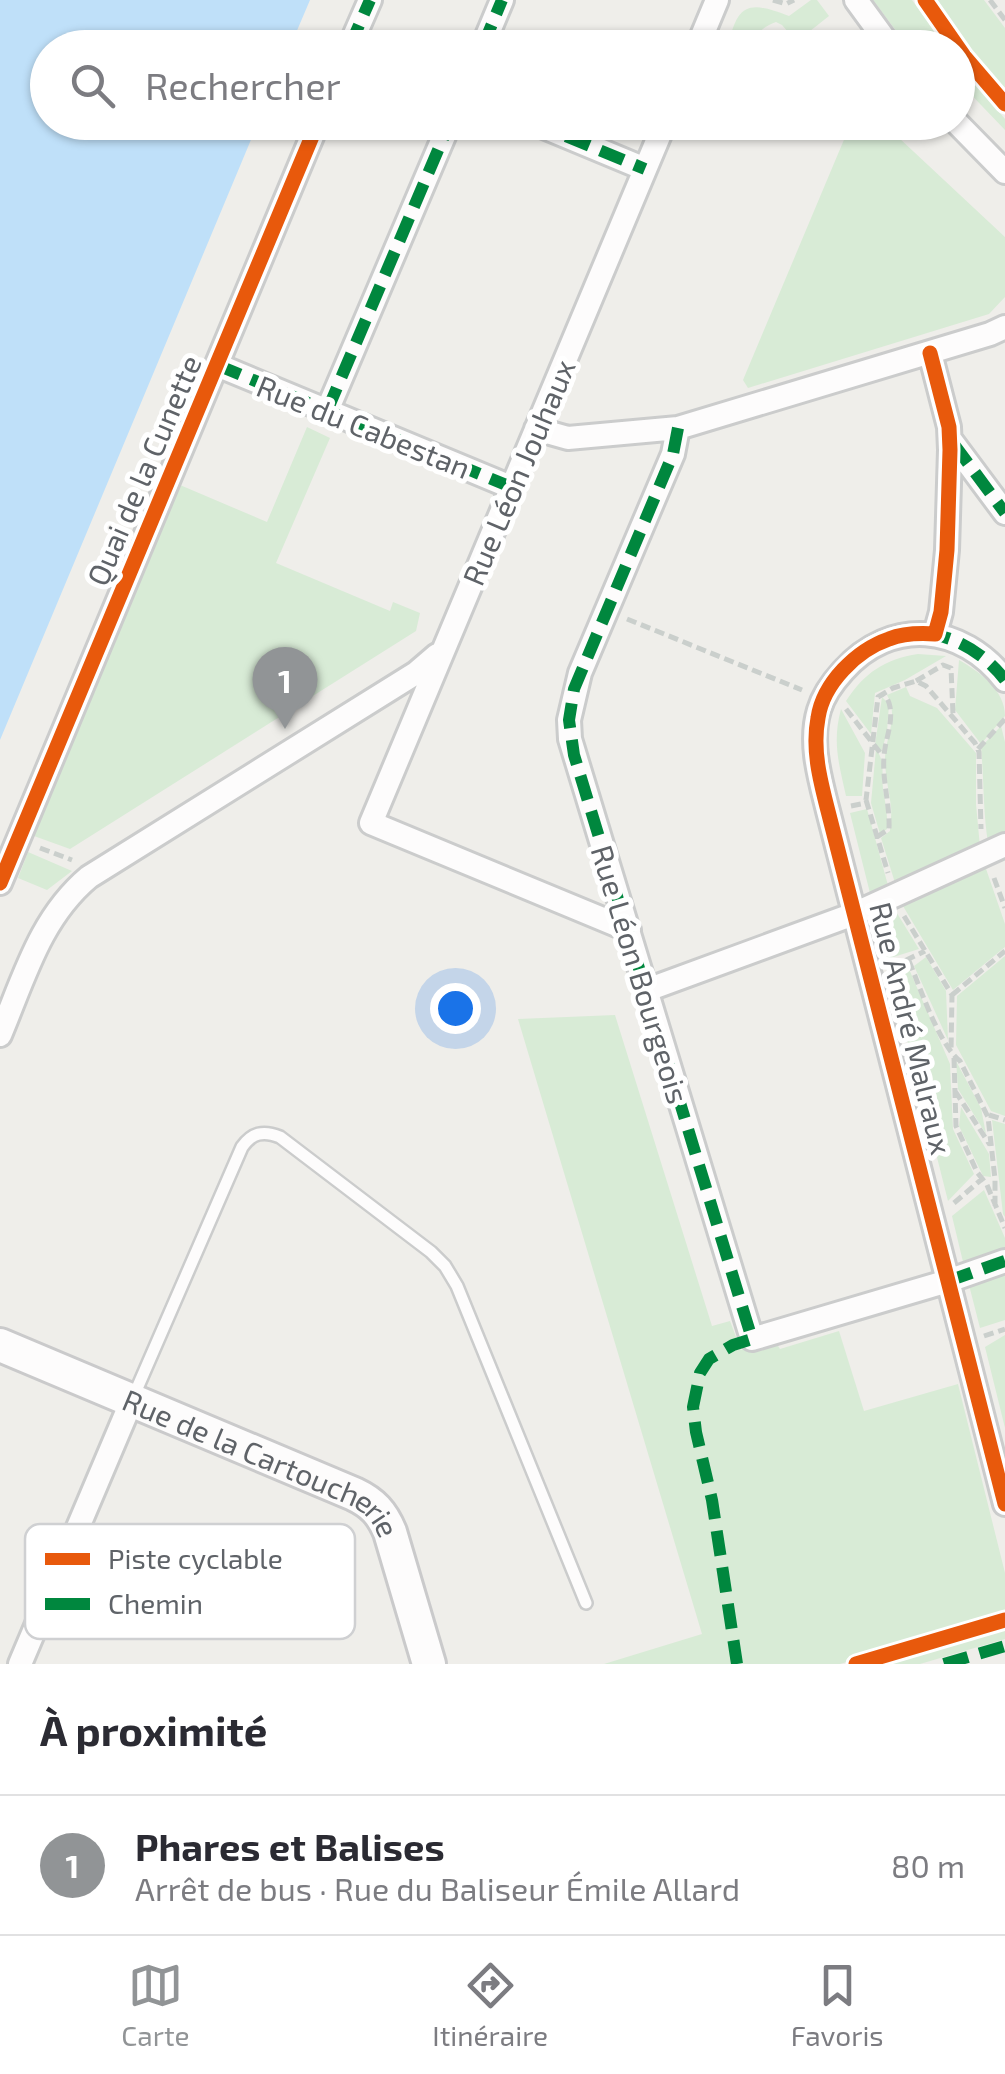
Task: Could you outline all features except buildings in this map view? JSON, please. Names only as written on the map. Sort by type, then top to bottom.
[{"type":"street","points":[[357,30],[370,0]]},
{"type":"street","points":[[490,30],[502,0]]},
{"type":"street","points":[[704,30],[717,0]]},
{"type":"street","points":[[856,1],[878,30]]},
{"type":"street","name":"Quai de la Cunette","points":[[0,883],[310,140]]},
{"type":"street","points":[[327,411],[442,140]]},
{"type":"street","points":[[575,140],[646,170]]},
{"type":"street","name":"Rue Léon Jouhaux","points":[[628,930],[371,823],[658,140]]},
{"type":"street","points":[[974,140],[1005,172]]},
{"type":"street","points":[[536,429],[568,438],[678,428],[1005,328]]},
{"type":"street","points":[[930,352],[950,439],[944,592],[935,634]]},
{"type":"street","name":"Rue du Cabestan","points":[[216,366],[511,487]]},
{"type":"street","name":"Rue Léon Bourgeois","points":[[678,428],[673,454],[574,689],[570,739],[752,1339],[948,1281]]},
{"type":"street","points":[[950,439],[1005,513]]},
{"type":"street","points":[[826,694],[848,665],[876,644],[908,634],[935,634],[976,652],[1005,680]]},
{"type":"street","points":[[0,1035],[54,913],[89,878],[416,673],[444,647]]},
{"type":"street","name":"Rue André Malraux","points":[[826,694],[818,712],[820,779],[1005,1504]]},
{"type":"street","points":[[647,990],[854,914],[996,849]]},
{"type":"street","points":[[948,1281],[1005,1261]]},
{"type":"street","name":"Rue de la Cartoucherie","points":[[0,1344],[354,1494],[377,1508],[390,1532],[429,1664]]},
{"type":"street","points":[[79,1524],[132,1400]]},
{"type":"street","points":[[20,1664],[31,1639]]},
{"type":"lane","points":[[132,1400],[242,1148],[259,1133],[280,1137],[445,1266],[457,1286],[586,1604]]},
{"type":"path","points":[[772,0],[786,4],[794,0]]},
{"type":"path","points":[[990,0],[1005,20]]},
{"type":"path","points":[[607,610],[826,694],[884,758]]},
{"type":"path","points":[[916,682],[943,665],[951,668],[953,717]]},
{"type":"path","points":[[1005,908],[996,849],[983,844],[975,743],[926,686],[905,683],[883,692],[878,698],[866,800],[897,905],[952,995],[956,1126],[1005,1228]]},
{"type":"path","points":[[877,837],[889,830],[890,809],[884,758],[890,707],[883,692]]},
{"type":"path","points":[[978,749],[1003,721]]},
{"type":"path","points":[[1003,721],[1004,732]]},
{"type":"path","points":[[828,811],[866,800]]},
{"type":"path","points":[[18,840],[79,863],[89,878]]},
{"type":"path","points":[[870,973],[909,961],[925,951]]},
{"type":"path","points":[[952,995],[1005,951]]},
{"type":"path","points":[[909,961],[945,1044],[960,1061],[987,1114],[996,1206]]},
{"type":"path","points":[[954,1090],[992,1148]]},
{"type":"path","points":[[987,1114],[1005,1120]]},
{"type":"path","points":[[933,1222],[982,1179]]},
{"type":"green space","points":[[817,0],[829,16],[811,30],[786,30],[776,22],[762,30],[733,30],[746,9],[763,8],[789,16]]},
{"type":"green space","points":[[873,0],[912,0],[934,30],[895,30]]},
{"type":"green space","points":[[935,0],[984,0],[1005,28],[1005,91],[975,55],[975,30],[957,30]]},
{"type":"green space","points":[[975,83],[1005,119],[1005,130],[975,99]]},
{"type":"green space","points":[[844,140],[901,140],[1005,237],[1005,297],[989,314],[748,388],[743,380]]},
{"type":"green space","points":[[307,427],[330,438],[276,563],[390,611],[393,602],[420,613],[416,631],[70,849],[34,836],[180,485],[267,522]]},
{"type":"green space","points":[[918,654],[946,656],[875,693],[871,734],[846,701],[876,669]]},
{"type":"green space","points":[[959,660],[990,683],[1004,707],[1005,716],[981,744],[955,710]]},
{"type":"green space","points":[[906,687],[910,696],[937,708],[976,753],[980,847],[896,886],[881,838],[890,831],[891,813],[885,764],[892,719],[887,695]]},
{"type":"green space","points":[[882,697],[889,704],[881,753],[875,745]]},
{"type":"green space","points":[[841,709],[865,753],[862,796],[846,796],[837,743]]},
{"type":"green space","points":[[1001,726],[1005,742],[1005,835],[988,843],[981,747]]},
{"type":"green space","points":[[876,749],[882,764],[887,818],[887,829],[880,834],[871,803]]},
{"type":"green space","points":[[867,809],[889,889],[871,897],[850,813]]},
{"type":"green space","points":[[28,852],[72,871],[47,890],[18,878]]},
{"type":"green space","points":[[984,863],[1005,924],[1005,947],[953,990],[900,901]]},
{"type":"green space","points":[[892,905],[919,949],[887,959],[875,912]]},
{"type":"green space","points":[[1005,956],[1005,1116],[991,1111],[956,1045],[957,996]]},
{"type":"green space","points":[[926,957],[946,991],[948,1040],[914,966]]},
{"type":"green space","points":[[909,969],[950,1064],[953,1129],[974,1174],[948,1201],[892,978]]},
{"type":"green space","points":[[615,1015],[712,1326],[730,1321],[741,1350],[775,1341],[780,1349],[839,1331],[864,1411],[958,1384],[1005,1573],[1005,1615],[840,1664],[604,1664],[702,1634],[518,1019]]},
{"type":"green space","points":[[956,1061],[981,1108],[986,1134],[958,1089]]},
{"type":"green space","points":[[961,1107],[989,1154],[991,1177],[983,1176],[959,1126]]},
{"type":"green space","points":[[992,1120],[1005,1124],[1005,1217],[1003,1214]]},
{"type":"green space","points":[[984,1190],[1005,1238],[1005,1253],[964,1266],[952,1216]]},
{"type":"green space","points":[[1005,1269],[1005,1320],[980,1328],[968,1281]]},
{"type":"green space","points":[[1005,1335],[1005,1428],[985,1347]]},
{"type":"green space","points":[[1005,1625],[1005,1639],[920,1664],[872,1664]]},
{"type":"water","points":[[0,0],[310,0],[297,30],[30,30],[30,140],[251,140],[0,740]]},
{"type":"marked path","points":[[357,30],[370,0]]},
{"type":"marked path","points":[[490,30],[502,0]]},
{"type":"marked path","points":[[327,411],[442,140]]},
{"type":"marked path","points":[[575,140],[645,169]]},
{"type":"marked path","points":[[217,365],[511,487]]},
{"type":"marked path","points":[[678,428],[673,454],[574,689],[569,720],[574,755],[752,1339],[709,1359],[700,1373],[693,1407],[712,1500],[737,1664]]},
{"type":"marked path","points":[[953,443],[1005,513]]},
{"type":"marked path","points":[[925,634],[948,638],[970,648],[1005,680]]},
{"type":"marked path","points":[[948,1281],[1005,1261]]},
{"type":"marked path","points":[[944,1664],[1005,1646]]},
{"type":"cycle path","points":[[925,0],[946,30]]},
{"type":"cycle path","points":[[975,69],[1005,104]]},
{"type":"cycle path","points":[[0,883],[310,140]]},
{"type":"cycle path","points":[[930,353],[949,427],[950,450],[947,550],[935,634],[889,639],[865,651],[843,669],[821,705],[816,753],[1005,1504]]},
{"type":"cycle path","points":[[856,1664],[1005,1620]]},
{"type":"place","name":"Phares et Balises","points":[[285,729]]}]
